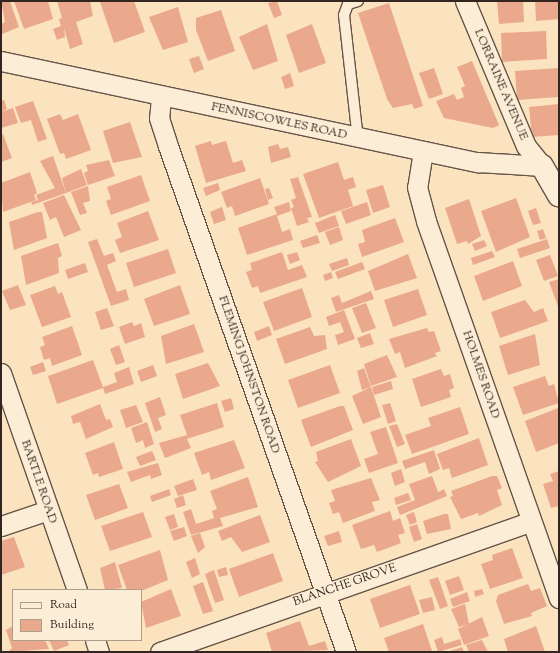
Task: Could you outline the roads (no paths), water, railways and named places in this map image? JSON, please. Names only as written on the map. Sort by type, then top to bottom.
[{"type":"street","name":"LORRAINE AVENUE","points":[[465,1],[526,146],[550,166]]},
{"type":"street","name":"FENNISCOWLES ROAD","points":[[1,61],[358,139],[423,150],[478,162],[550,166]]},
{"type":"street","name":"FLEMING JOHNSTON ROAD","points":[[161,97],[159,118],[168,146],[346,652]]},
{"type":"street","name":"HOLMES ROAD","points":[[423,150],[417,187],[424,214],[559,598]]},
{"type":"street","points":[[550,166],[559,196]]},
{"type":"street","name":"BARTLE ROAD","points":[[1,373],[77,589]]},
{"type":"street","points":[[1,526],[48,510]]},
{"type":"street","name":"BLANCHE GROVE","points":[[160,652],[531,521]]},
{"type":"street","points":[[95,641],[99,652]]},
{"type":"lane","points":[[358,1],[348,4],[344,15],[358,139]]}]
